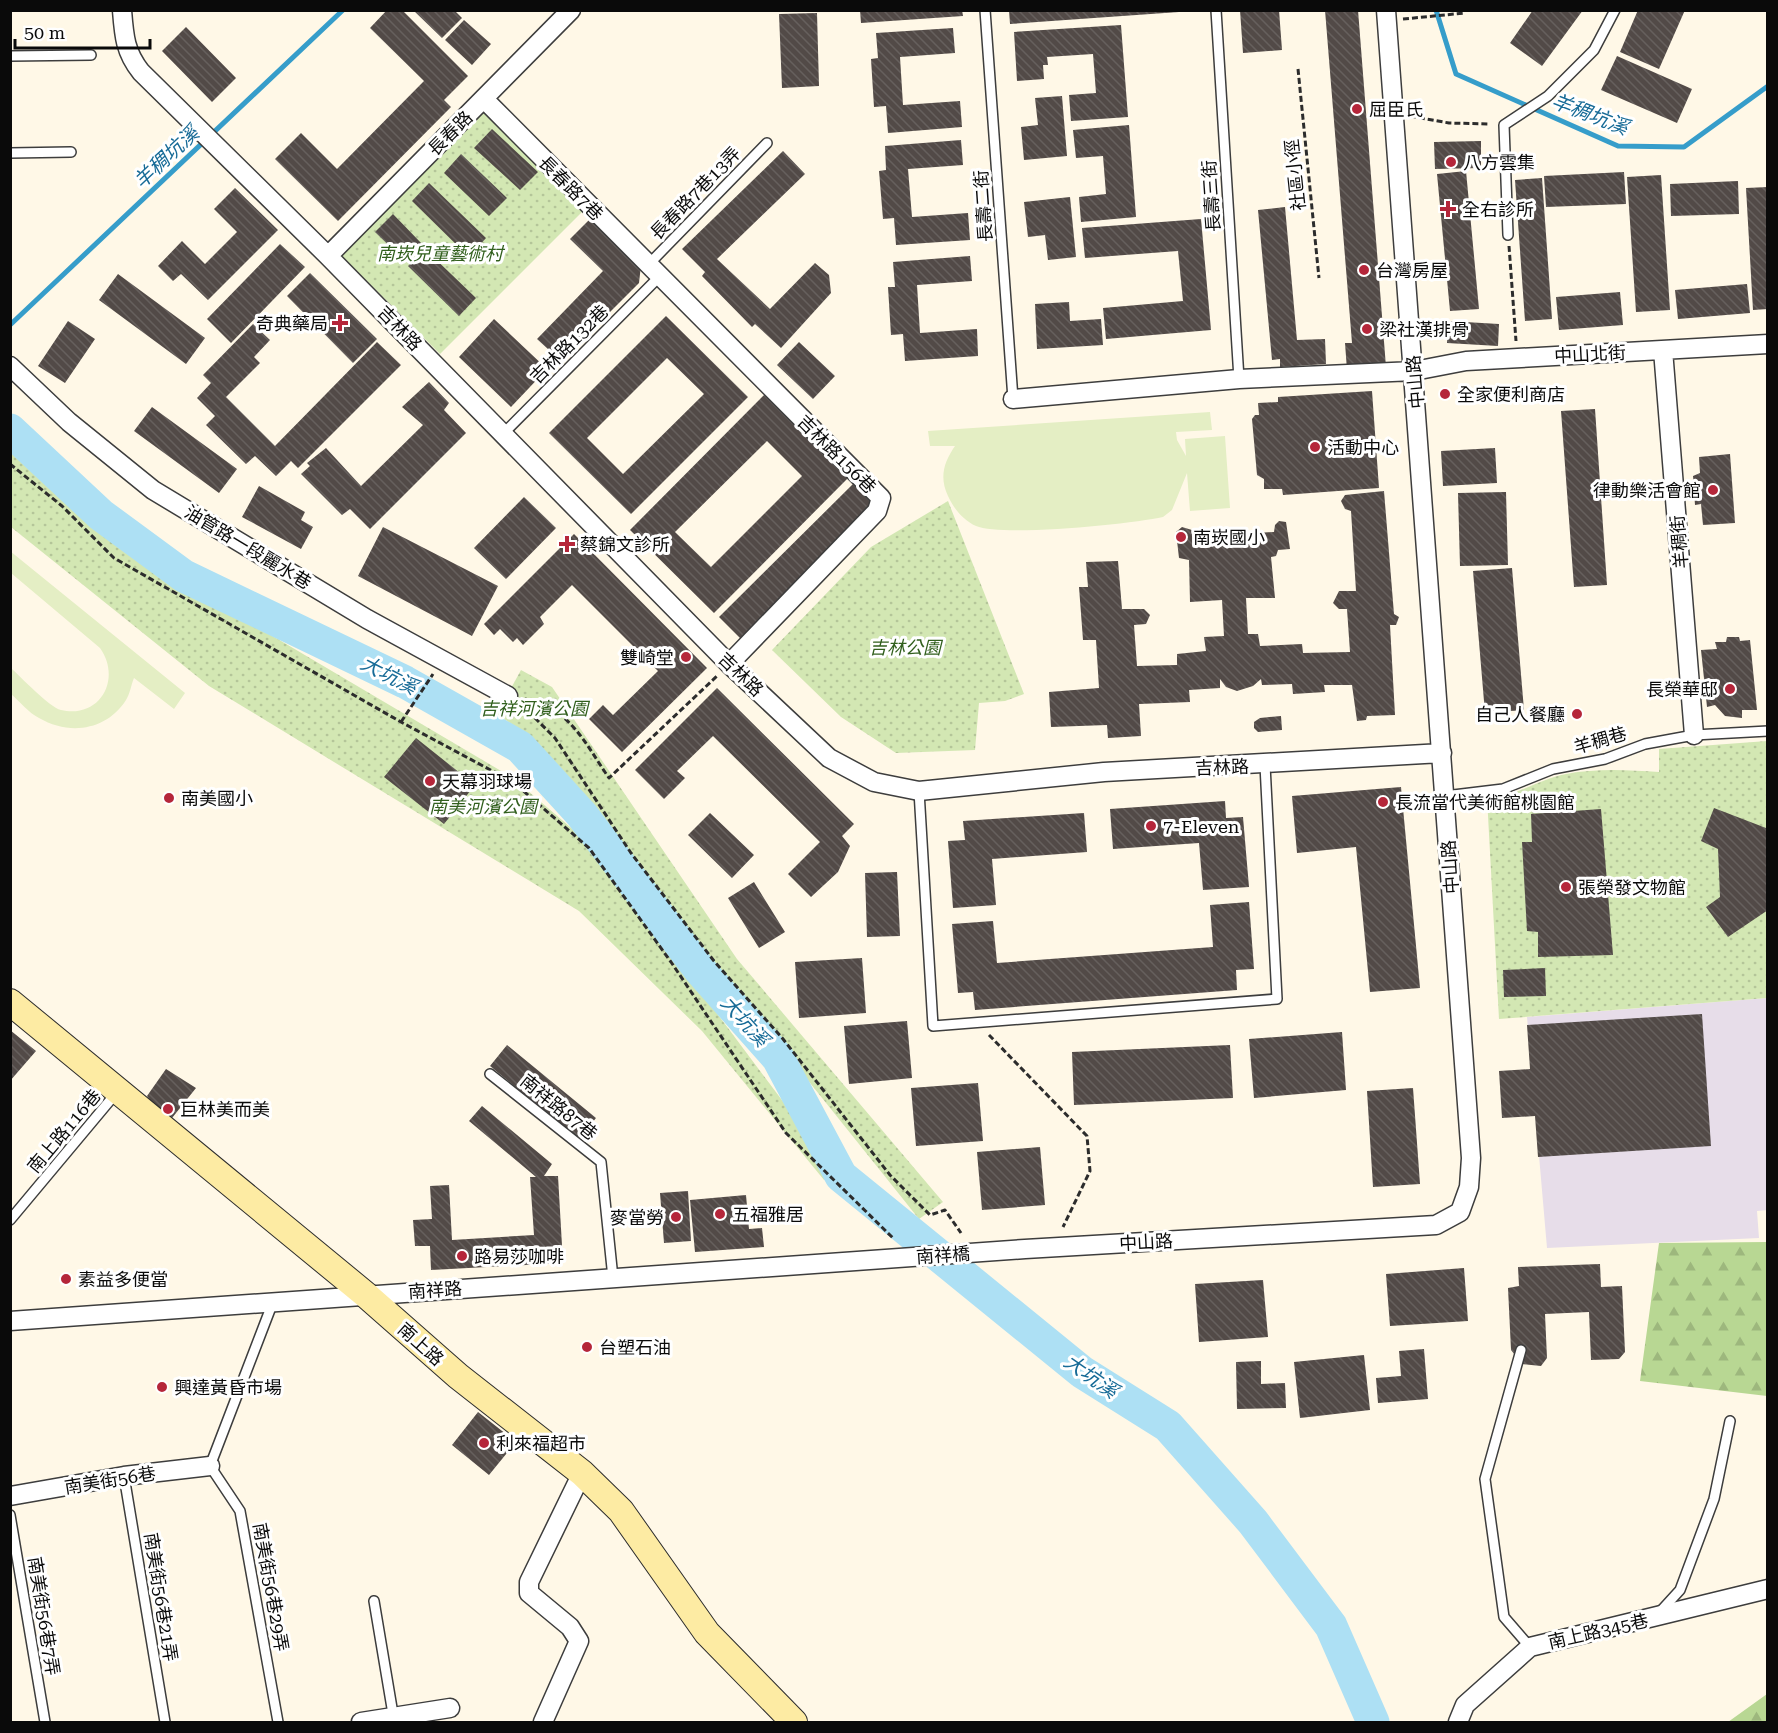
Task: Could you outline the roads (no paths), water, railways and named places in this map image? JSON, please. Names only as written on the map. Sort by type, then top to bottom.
[{"type":"street","name":"吉林路","points":[[122,10],[123,40],[129,58],[328,256],[729,664],[829,758],[874,782],[919,791],[1104,772],[1265,765],[1442,753]]},
{"type":"street","name":"長春路","points":[[328,256],[571,10]]},
{"type":"street","name":"中山路","points":[[1025,1249],[1436,1225],[1460,1212],[1469,1187],[1471,1158],[1386,10]]},
{"type":"street","name":"長春路7巷","points":[[484,99],[653,271]]},
{"type":"street","name":"吉林路156巷","points":[[653,271],[881,498],[877,512],[729,664]]},
{"type":"street","name":"中山北街","points":[[1013,399],[1239,379],[1414,371],[1466,361],[1767,344]]},
{"type":"street","name":"羊稠街","points":[[1663,350],[1694,735]]},
{"type":"street","name":"油管路一段麗水巷","points":[[10,366],[69,422],[153,490],[367,619],[508,696]]},
{"type":"street","name":"南上路","points":[[10,1002],[366,1295],[458,1376],[582,1473],[621,1511],[707,1633],[794,1722]]},
{"type":"street","name":"南祥橋","points":[[860,1261],[1025,1249]]},
{"type":"street","name":"南祥路","points":[[10,1321],[860,1261]]},
{"type":"street","name":"南美街56巷","points":[[10,1496],[124,1476],[210,1466]]},
{"type":"street","points":[[543,1722],[579,1641],[570,1627],[529,1593],[529,1582],[582,1473]]},
{"type":"street","name":"南上路345巷","points":[[1458,1722],[1465,1705],[1530,1647],[1767,1589]]},
{"type":"street","points":[[361,1722],[394,1720],[450,1708]]},
{"type":"lane","name":"長壽二街","points":[[985,10],[1013,399]]},
{"type":"lane","name":"長壽三街","points":[[1216,10],[1239,379]]},
{"type":"lane","points":[[1508,235],[1504,125],[1548,96],[1594,50],[1615,10]]},
{"type":"lane","points":[[10,56],[91,55]]},
{"type":"lane","name":"長春路7巷13弄","points":[[653,271],[767,143]]},
{"type":"lane","points":[[10,153],[71,152]]},
{"type":"lane","name":"吉林路132巷","points":[[503,434],[653,271]]},
{"type":"lane","name":"羊稠巷","points":[[1445,796],[1503,789],[1553,769],[1605,759],[1646,744],[1694,735],[1767,731]]},
{"type":"lane","points":[[919,791],[933,1026],[977,1023],[1278,999],[1265,765]]},
{"type":"lane","name":"南祥路87巷","points":[[490,1074],[601,1162],[613,1278]]},
{"type":"lane","name":"南上路116巷","points":[[10,1220],[119,1090]]},
{"type":"lane","points":[[210,1466],[273,1302]]},
{"type":"lane","points":[[1521,1350],[1485,1479],[1504,1617],[1530,1647]]},
{"type":"lane","points":[[1655,1617],[1680,1590],[1714,1499],[1730,1421]]},
{"type":"lane","name":"南美街56巷29弄","points":[[210,1466],[240,1511],[278,1722]]},
{"type":"lane","name":"南美街56巷21弄","points":[[124,1476],[165,1722]]},
{"type":"lane","name":"南美街56巷7弄","points":[[10,1515],[45,1722]]},
{"type":"lane","points":[[374,1601],[394,1720]]},
{"type":"waterway","name":"羊稠坑溪","points":[[10,325],[343,10]]},
{"type":"waterway","name":"羊稠坑溪","points":[[1436,10],[1456,74],[1618,146],[1684,147],[1768,86]]},
{"type":"waterway","name":"大坑溪","points":[[10,430],[101,515],[184,576],[405,682],[520,747],[582,815],[700,970],[778,1058],[841,1176],[1082,1372],[1168,1426],[1253,1522],[1331,1626],[1373,1722]]},
{"type":"place","name":"屈臣氏","points":[[1357,109]]},
{"type":"place","name":"八方雲集","points":[[1451,162]]},
{"type":"place","name":"全右診所","points":[[1448,209]]},
{"type":"place","name":"台灣房屋","points":[[1364,270]]},
{"type":"place","name":"奇典藥局","points":[[340,323]]},
{"type":"place","name":"梁社漢排骨","points":[[1367,329]]},
{"type":"place","name":"全家便利商店","points":[[1445,394]]},
{"type":"place","name":"活動中心","points":[[1315,447]]},
{"type":"place","name":"律動樂活會館","points":[[1713,490]]},
{"type":"place","name":"南崁國小","points":[[1181,537]]},
{"type":"place","name":"蔡錦文診所","points":[[567,544]]},
{"type":"place","name":"雙崎堂","points":[[686,657]]},
{"type":"place","name":"長榮華邸","points":[[1730,689]]},
{"type":"place","name":"自己人餐廳","points":[[1577,714]]},
{"type":"place","name":"天幕羽球場","points":[[430,781]]},
{"type":"place","name":"南美國小","points":[[169,798]]},
{"type":"place","name":"長流當代美術館桃園館","points":[[1383,802]]},
{"type":"place","name":"7-Eleven","points":[[1151,826]]},
{"type":"place","name":"張榮發文物館","points":[[1566,887]]},
{"type":"place","name":"巨林美而美","points":[[168,1109]]},
{"type":"place","name":"五福雅居","points":[[720,1214]]},
{"type":"place","name":"麥當勞","points":[[676,1217]]},
{"type":"place","name":"路易莎咖啡","points":[[462,1256]]},
{"type":"place","name":"素益多便當","points":[[66,1279]]},
{"type":"place","name":"台塑石油","points":[[587,1347]]},
{"type":"place","name":"興達黃昏市場","points":[[162,1387]]},
{"type":"place","name":"利來福超市","points":[[484,1443]]},
{"type":"park label","name":"南崁兒童藝術村","points":[[440,253]]},
{"type":"park label","name":"吉林公園","points":[[905,647]]},
{"type":"park label","name":"吉祥河濱公園","points":[[534,708]]},
{"type":"park label","name":"南美河濱公園","points":[[483,806]]}]
